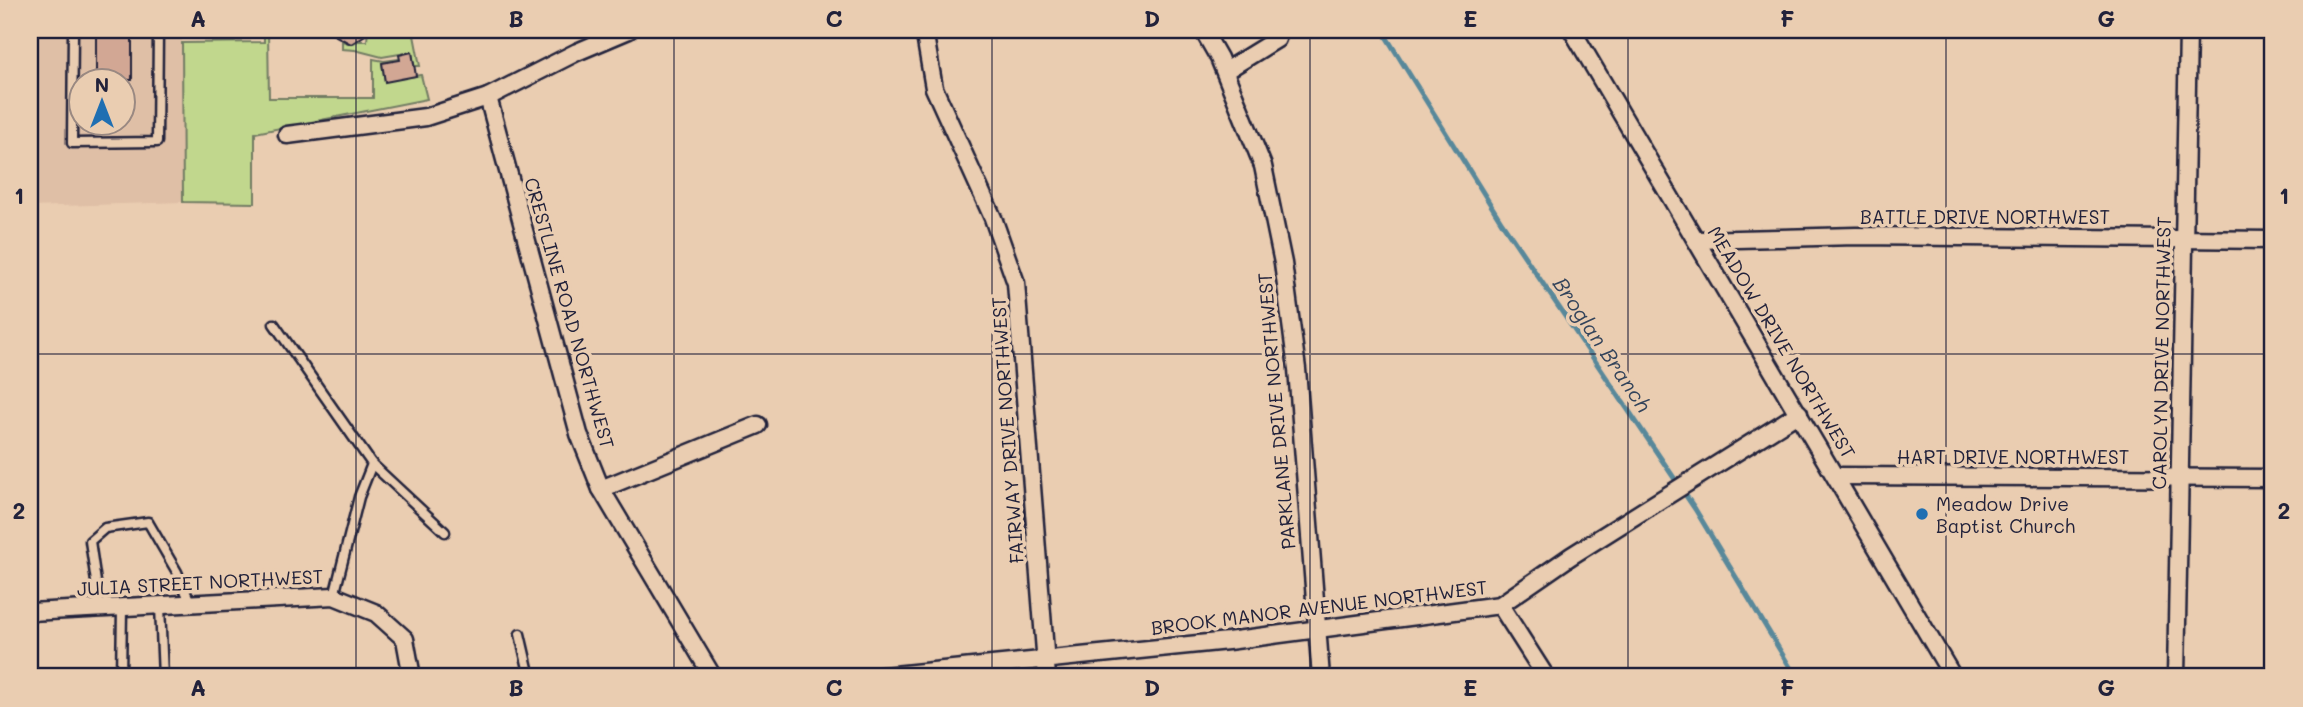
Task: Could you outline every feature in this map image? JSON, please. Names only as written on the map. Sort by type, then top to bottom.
[{"type":"street","points":[[287,135],[426,117],[488,97],[577,52],[629,30]]},
{"type":"street","name":"FAIRWAY DRIVE NORTHWEST","points":[[924,30],[934,88],[993,218],[1016,283],[1047,677]]},
{"type":"street","name":"PARKLANE DRIVE NORTHWEST","points":[[1203,30],[1224,71],[1263,166],[1283,263],[1297,369],[1321,677]]},
{"type":"street","name":"MEADOW DRIVE NORTHWEST","points":[[1572,30],[1953,677]]},
{"type":"street","name":"CAROLYN DRIVE NORTHWEST","points":[[2176,677],[2188,30]]},
{"type":"street","points":[[1224,71],[1277,39]]},
{"type":"street","name":"CRESTLINE ROAD NORTHWEST","points":[[488,97],[579,434],[601,489],[713,677]]},
{"type":"street","name":"BATTLE DRIVE NORTHWEST","points":[[1697,240],[1856,236],[2184,237],[2273,240]]},
{"type":"street","name":"BROOK MANOR AVENUE NORTHWEST","points":[[874,677],[1316,630],[1500,605],[1571,556],[1799,413]]},
{"type":"street","points":[[601,489],[758,425]]},
{"type":"street","name":"HART DRIVE NORTHWEST","points":[[1836,477],[2273,478]]},
{"type":"street","name":"JULIA STREET NORTHWEST","points":[[30,612],[334,596],[376,613],[405,639],[412,677]]},
{"type":"street","points":[[1500,605],[1546,677]]},
{"type":"lane","points":[[73,30],[72,143],[157,142],[158,30]]},
{"type":"lane","points":[[274,324],[372,464],[445,532]]},
{"type":"lane","points":[[334,596],[359,497],[372,464]]},
{"type":"lane","points":[[100,609],[90,541],[106,528],[148,522],[177,572],[191,604]]},
{"type":"lane","points":[[160,606],[163,677]]},
{"type":"lane","points":[[99,677],[121,677],[122,608]]},
{"type":"lane","points":[[520,634],[530,677]]},
{"type":"shaded area","points":[[30,30],[182,30],[183,202],[30,207]]},
{"type":"green space","points":[[264,30],[268,30],[269,98],[373,98],[373,59],[399,59],[382,63],[385,81],[421,75],[427,99],[255,133],[255,203],[183,202],[182,43],[264,42]]},
{"type":"green space","points":[[368,30],[413,30],[420,66],[414,66],[412,52],[382,57],[342,49],[342,41],[351,44],[367,41]]},
{"type":"building","points":[[96,30],[132,30],[132,66],[96,66]]},
{"type":"building","points":[[325,30],[373,30],[351,44]]},
{"type":"building","points":[[412,52],[416,76],[385,82],[382,63],[400,60],[399,55]]},
{"type":"waterway","name":"Broglan Branch","points":[[1382,30],[1502,223],[1695,509],[1796,677]]},
{"type":"place","name":"Meadow Drive Baptist Church","points":[[1922,514]]}]
